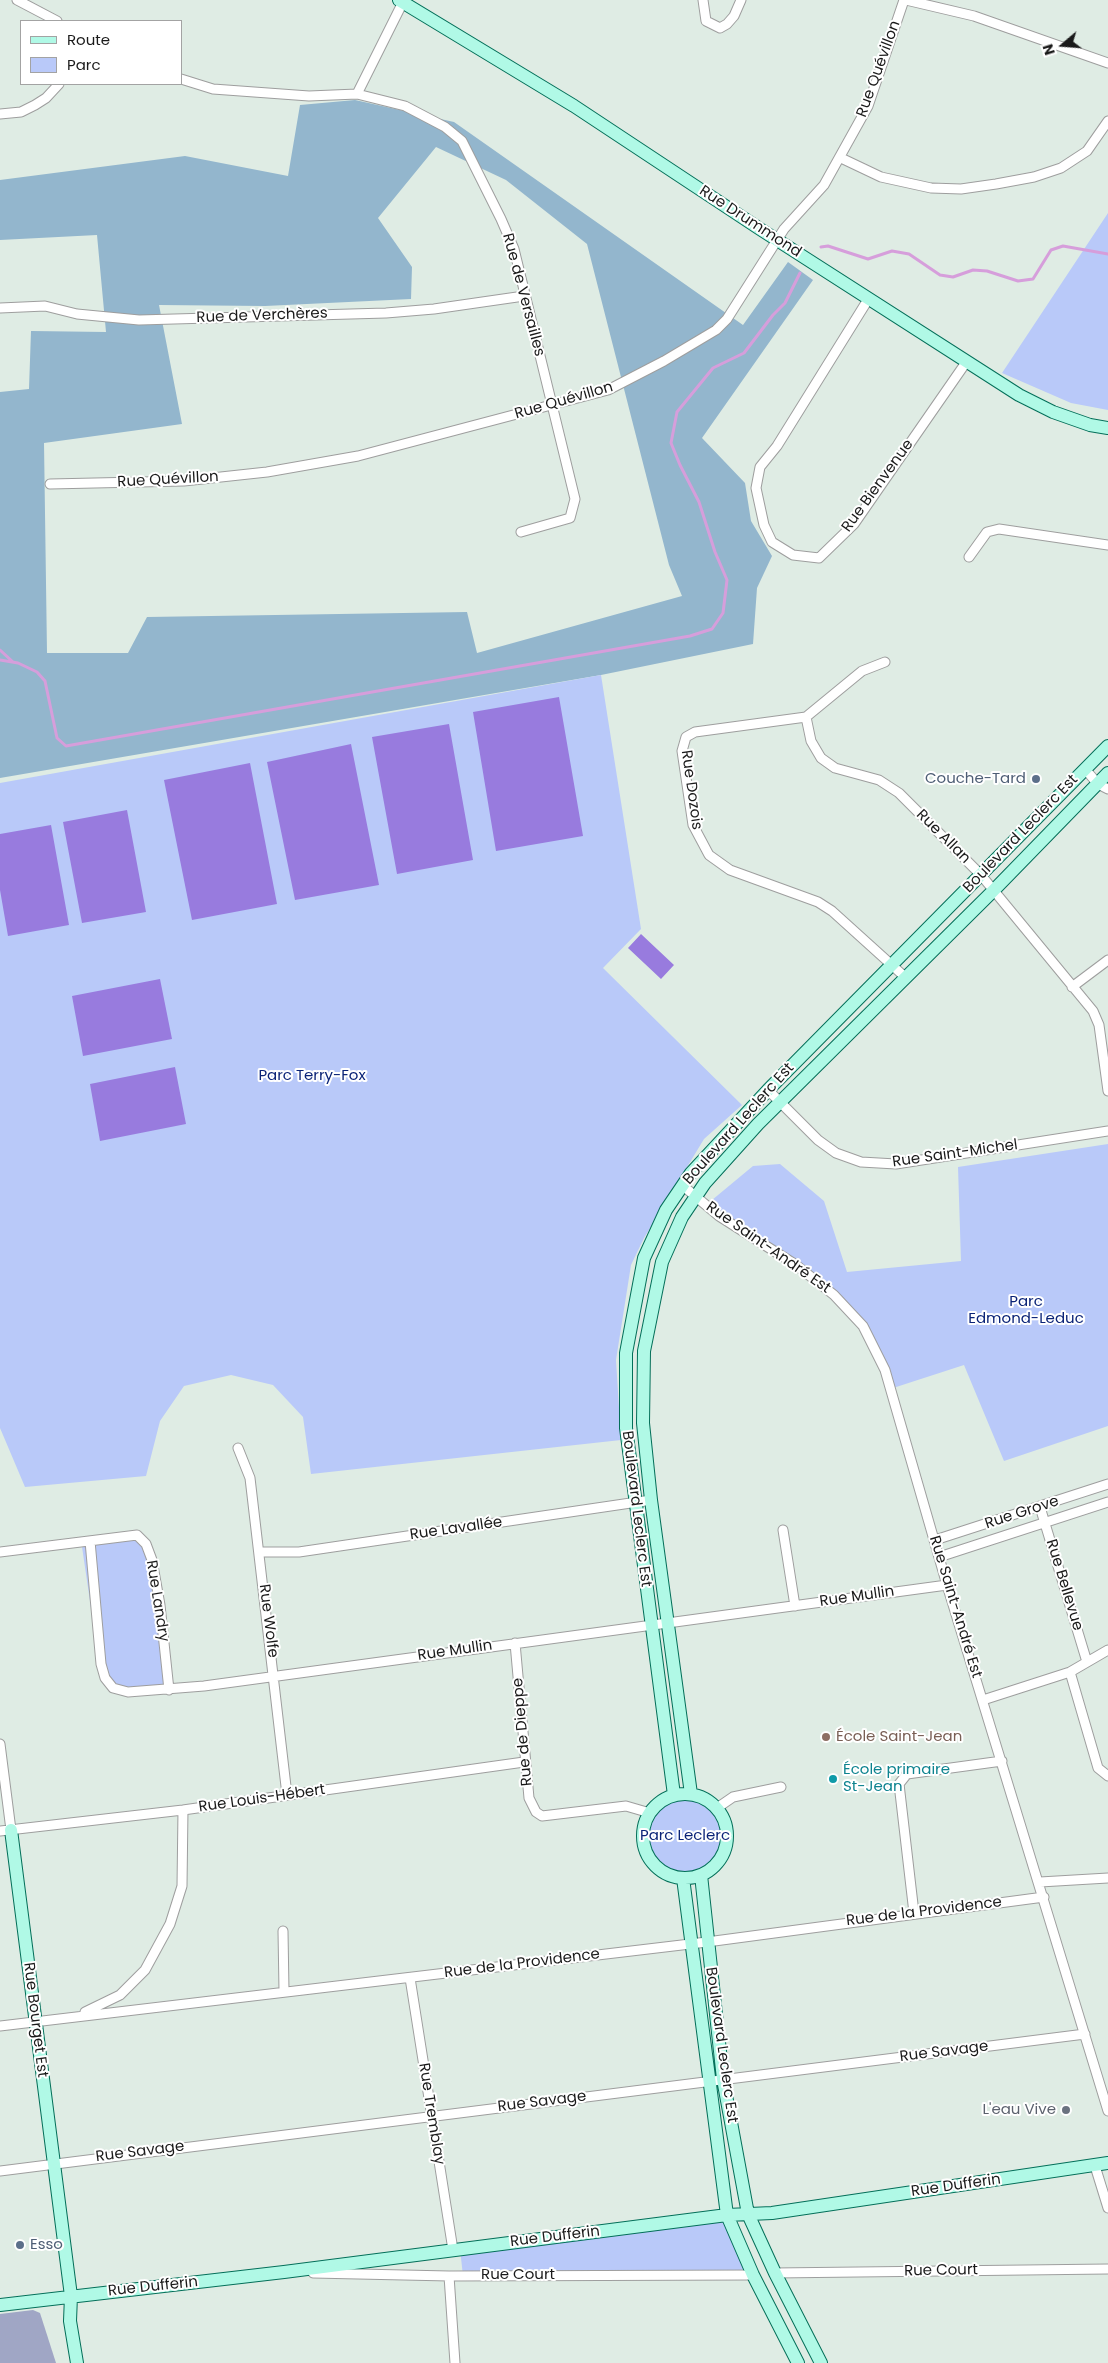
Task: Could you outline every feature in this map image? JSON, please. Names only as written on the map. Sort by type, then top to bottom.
[{"type":"street","points":[[17,0],[55,20]]},
{"type":"street","points":[[703,0],[706,21],[720,28],[727,24],[734,16],[741,0]]},
{"type":"street","points":[[905,0],[974,16],[1108,63]]},
{"type":"street","name":"Rue Quévillon","points":[[50,484],[184,481],[267,472],[358,456],[608,390],[664,361],[716,330],[727,319],[784,229],[824,185],[841,158],[868,106],[883,68],[905,0]]},
{"type":"street","points":[[357,94],[402,1]]},
{"type":"street","name":"Rue Drummond","points":[[402,1],[574,106],[777,240],[1019,395],[1053,412],[1090,425],[1108,428]]},
{"type":"street","name":"Rue de Versailles","points":[[182,79],[213,89],[309,96],[357,94],[405,106],[445,127],[462,141],[514,249],[575,499],[570,518],[521,532]]},
{"type":"street","points":[[0,114],[20,112],[35,105],[46,98],[57,85]]},
{"type":"street","points":[[841,158],[881,177],[931,188],[961,189],[1034,177],[1061,168],[1087,151],[1108,121]]},
{"type":"street","name":"Rue de Verchères","points":[[0,308],[45,306],[77,314],[139,320],[386,313],[434,309],[524,296]]},
{"type":"street","name":"Rue Bienvenue","points":[[869,298],[777,446],[760,468],[756,488],[764,525],[772,542],[793,555],[819,558],[854,524],[967,361]]},
{"type":"street","points":[[969,557],[987,532],[999,529],[1108,545]]},
{"type":"street","points":[[806,717],[862,671],[885,662]]},
{"type":"street","name":"Rue Allan","points":[[806,717],[811,741],[821,758],[835,768],[879,780],[899,794],[981,875],[1092,1011],[1099,1025],[1108,1091]]},
{"type":"street","name":"Rue Dozois","points":[[806,717],[695,732],[686,737],[682,751],[693,825],[699,839],[710,855],[730,870],[818,902],[832,911],[905,977]]},
{"type":"street","name":"Boulevard Leclerc Est","points":[[674,1795],[634,1502],[626,1428],[626,1353],[644,1258],[666,1210],[690,1173],[891,964],[1108,746]]},
{"type":"street","points":[[1085,769],[1103,786]]},
{"type":"street","name":"Boulevard Leclerc Est","points":[[691,1794],[651,1500],[643,1423],[644,1351],[662,1262],[682,1217],[705,1183],[779,1101],[1103,786],[1108,773]]},
{"type":"street","points":[[1072,987],[1108,960]]},
{"type":"street","name":"Rue Saint-Michel","points":[[768,1090],[818,1140],[836,1153],[861,1162],[896,1164],[1108,1131]]},
{"type":"street","name":"Rue Saint-André Est","points":[[682,1185],[719,1216],[796,1264],[834,1295],[863,1326],[885,1370],[947,1585],[1040,1882],[1108,2111]]},
{"type":"street","points":[[626,1428],[643,1423]]},
{"type":"street","name":"Rue Wolfe","points":[[238,1448],[250,1478],[275,1675],[287,1795]]},
{"type":"street","name":"Rue Grove","points":[[935,1540],[1108,1484]]},
{"type":"street","name":"Rue Lavallée","points":[[260,1552],[299,1552],[651,1500]]},
{"type":"street","name":"Rue Grove","points":[[939,1557],[1108,1502]]},
{"type":"street","name":"Rue Bellevue","points":[[1040,1507],[1087,1662]]},
{"type":"street","points":[[784,1530],[795,1606]]},
{"type":"street","name":"Rue Landry","points":[[0,1552],[137,1535],[146,1544],[160,1606],[169,1690]]},
{"type":"street","name":"Rue Mullin","points":[[90,1540],[101,1664],[105,1678],[113,1688],[121,1691],[169,1690],[947,1585]]},
{"type":"street","name":"Rue de Dieppe","points":[[515,1643],[524,1762],[529,1798],[536,1812],[542,1816],[626,1806],[650,1813]]},
{"type":"street","points":[[983,1700],[1070,1672],[1108,1650]]},
{"type":"street","points":[[1070,1672],[1098,1768],[1108,1776]]},
{"type":"street","name":"Rue Bourget Est","points":[[0,1744],[5,1831],[35,2022],[71,2296],[70,2321],[77,2363]]},
{"type":"street","points":[[914,1912],[899,1784],[907,1774],[1002,1761]]},
{"type":"street","name":"Rue Louis-Hébert","points":[[5,1831],[182,1810],[524,1762]]},
{"type":"street","points":[[717,1808],[733,1797],[781,1787]]},
{"type":"street","points":[[691,1794],[702,1796],[717,1808],[725,1822],[727,1842],[719,1862],[701,1875],[682,1878],[671,1875],[656,1866],[645,1850],[644,1832],[650,1813],[656,1805],[674,1795],[691,1794]]},
{"type":"street","points":[[77,2016],[120,1995],[145,1970],[170,1924],[182,1886],[182,1810]]},
{"type":"street","name":"Boulevard Leclerc Est","points":[[701,1875],[723,2079],[748,2214],[820,2363]]},
{"type":"street","name":"Boulevard Leclerc Est","points":[[682,1878],[727,2214],[753,2275],[798,2363]]},
{"type":"street","points":[[1040,1882],[1108,1878]]},
{"type":"street","name":"Rue de la Providence","points":[[0,2026],[707,1942],[914,1912],[1044,1897]]},
{"type":"street","points":[[283,1931],[284,1991]]},
{"type":"street","name":"Rue Tremblay","points":[[410,1978],[453,2250]]},
{"type":"street","name":"Rue Savage","points":[[0,2171],[1085,2034]]},
{"type":"street","name":"Rue Dufferin","points":[[0,2305],[284,2272],[727,2214],[772,2213],[1108,2163]]},
{"type":"street","points":[[1095,2166],[1108,2208]]},
{"type":"street","name":"Rue Court","points":[[775,2273],[1108,2269]]},
{"type":"street","name":"Rue Court","points":[[284,2272],[449,2276],[753,2275]]},
{"type":"street","points":[[449,2276],[455,2363]]},
{"type":"shaded area","points":[[355,100],[454,122],[743,325],[788,262],[813,280],[702,438],[745,483],[751,521],[772,556],[757,588],[753,644],[601,675],[0,778],[0,392],[29,389],[31,331],[106,332],[97,235],[0,240],[0,180],[185,156],[288,176],[300,105]],"holes":[[[436,147],[506,180],[587,244],[669,565],[682,596],[477,653],[467,612],[147,617],[128,653],[47,653],[44,443],[182,424],[159,305],[265,306],[411,299],[412,267],[378,218]]]},
{"type":"shaded area","points":[[559,697],[583,836],[496,851],[473,712]]},
{"type":"shaded area","points":[[449,724],[473,860],[397,874],[372,737]]},
{"type":"shaded area","points":[[351,744],[379,885],[295,900],[267,762]]},
{"type":"shaded area","points":[[250,763],[277,904],[192,920],[164,780]]},
{"type":"shaded area","points":[[127,810],[146,912],[82,923],[63,822]]},
{"type":"shaded area","points":[[51,825],[69,925],[8,936],[0,890],[0,834]]},
{"type":"shaded area","points":[[641,934],[674,965],[661,979],[628,948]]},
{"type":"shaded area","points":[[160,979],[172,1039],[83,1056],[72,996]]},
{"type":"shaded area","points":[[175,1067],[186,1124],[100,1141],[90,1084]]},
{"type":"shaded area","points":[[33,2310],[40,2313],[56,2363],[0,2363],[0,2314]]},
{"type":"green space","points":[[1108,213],[1108,410],[1071,403],[1002,373]]},
{"type":"green space","name":"Parc Terry-Fox","points":[[601,675],[641,929],[603,968],[742,1105],[704,1139],[644,1238],[631,1265],[616,1360],[621,1440],[311,1474],[303,1417],[273,1385],[231,1375],[184,1386],[160,1421],[146,1476],[25,1487],[0,1428],[0,783]]},
{"type":"green space","name":"Parc Edmond-Leduc","points":[[1108,1144],[1108,1426],[1004,1461],[964,1365],[890,1389],[863,1326],[834,1295],[706,1205],[753,1166],[780,1164],[824,1201],[847,1272],[961,1261],[958,1167]]},
{"type":"green space","points":[[146,1538],[152,1568],[164,1689],[125,1696],[106,1684],[100,1669],[81,1540]]},
{"type":"green space","name":"Parc Leclerc","points":[[685,1794],[701,1797],[715,1806],[724,1820],[727,1836],[724,1852],[715,1866],[701,1875],[685,1878],[669,1875],[655,1866],[646,1852],[643,1836],[646,1820],[655,1806],[669,1797]]},
{"type":"green space","points":[[727,2215],[749,2270],[652,2274],[463,2276],[460,2249]]},
{"type":"waterway","points":[[821,247],[828,246],[868,259],[892,251],[909,254],[940,275],[953,277],[973,270],[987,271],[1018,281],[1033,279],[1051,250],[1063,246],[1108,254]]},
{"type":"waterway","points":[[0,660],[18,663],[37,672],[45,681],[57,738],[66,746],[690,636],[712,629],[723,613],[727,580],[715,552],[699,502],[671,443],[677,412],[713,368],[744,353],[773,315],[785,303],[800,273]]},
{"type":"waterway","points":[[0,650],[13,662]]},
{"type":"place","name":"Couche-Tard","points":[[1036,779]]},
{"type":"place","name":"École Saint-Jean","points":[[826,1737]]},
{"type":"place","name":"École primaire St-Jean","points":[[833,1779]]},
{"type":"place","name":"L'eau Vive","points":[[1066,2110]]},
{"type":"place","name":"Esso","points":[[20,2245]]}]
